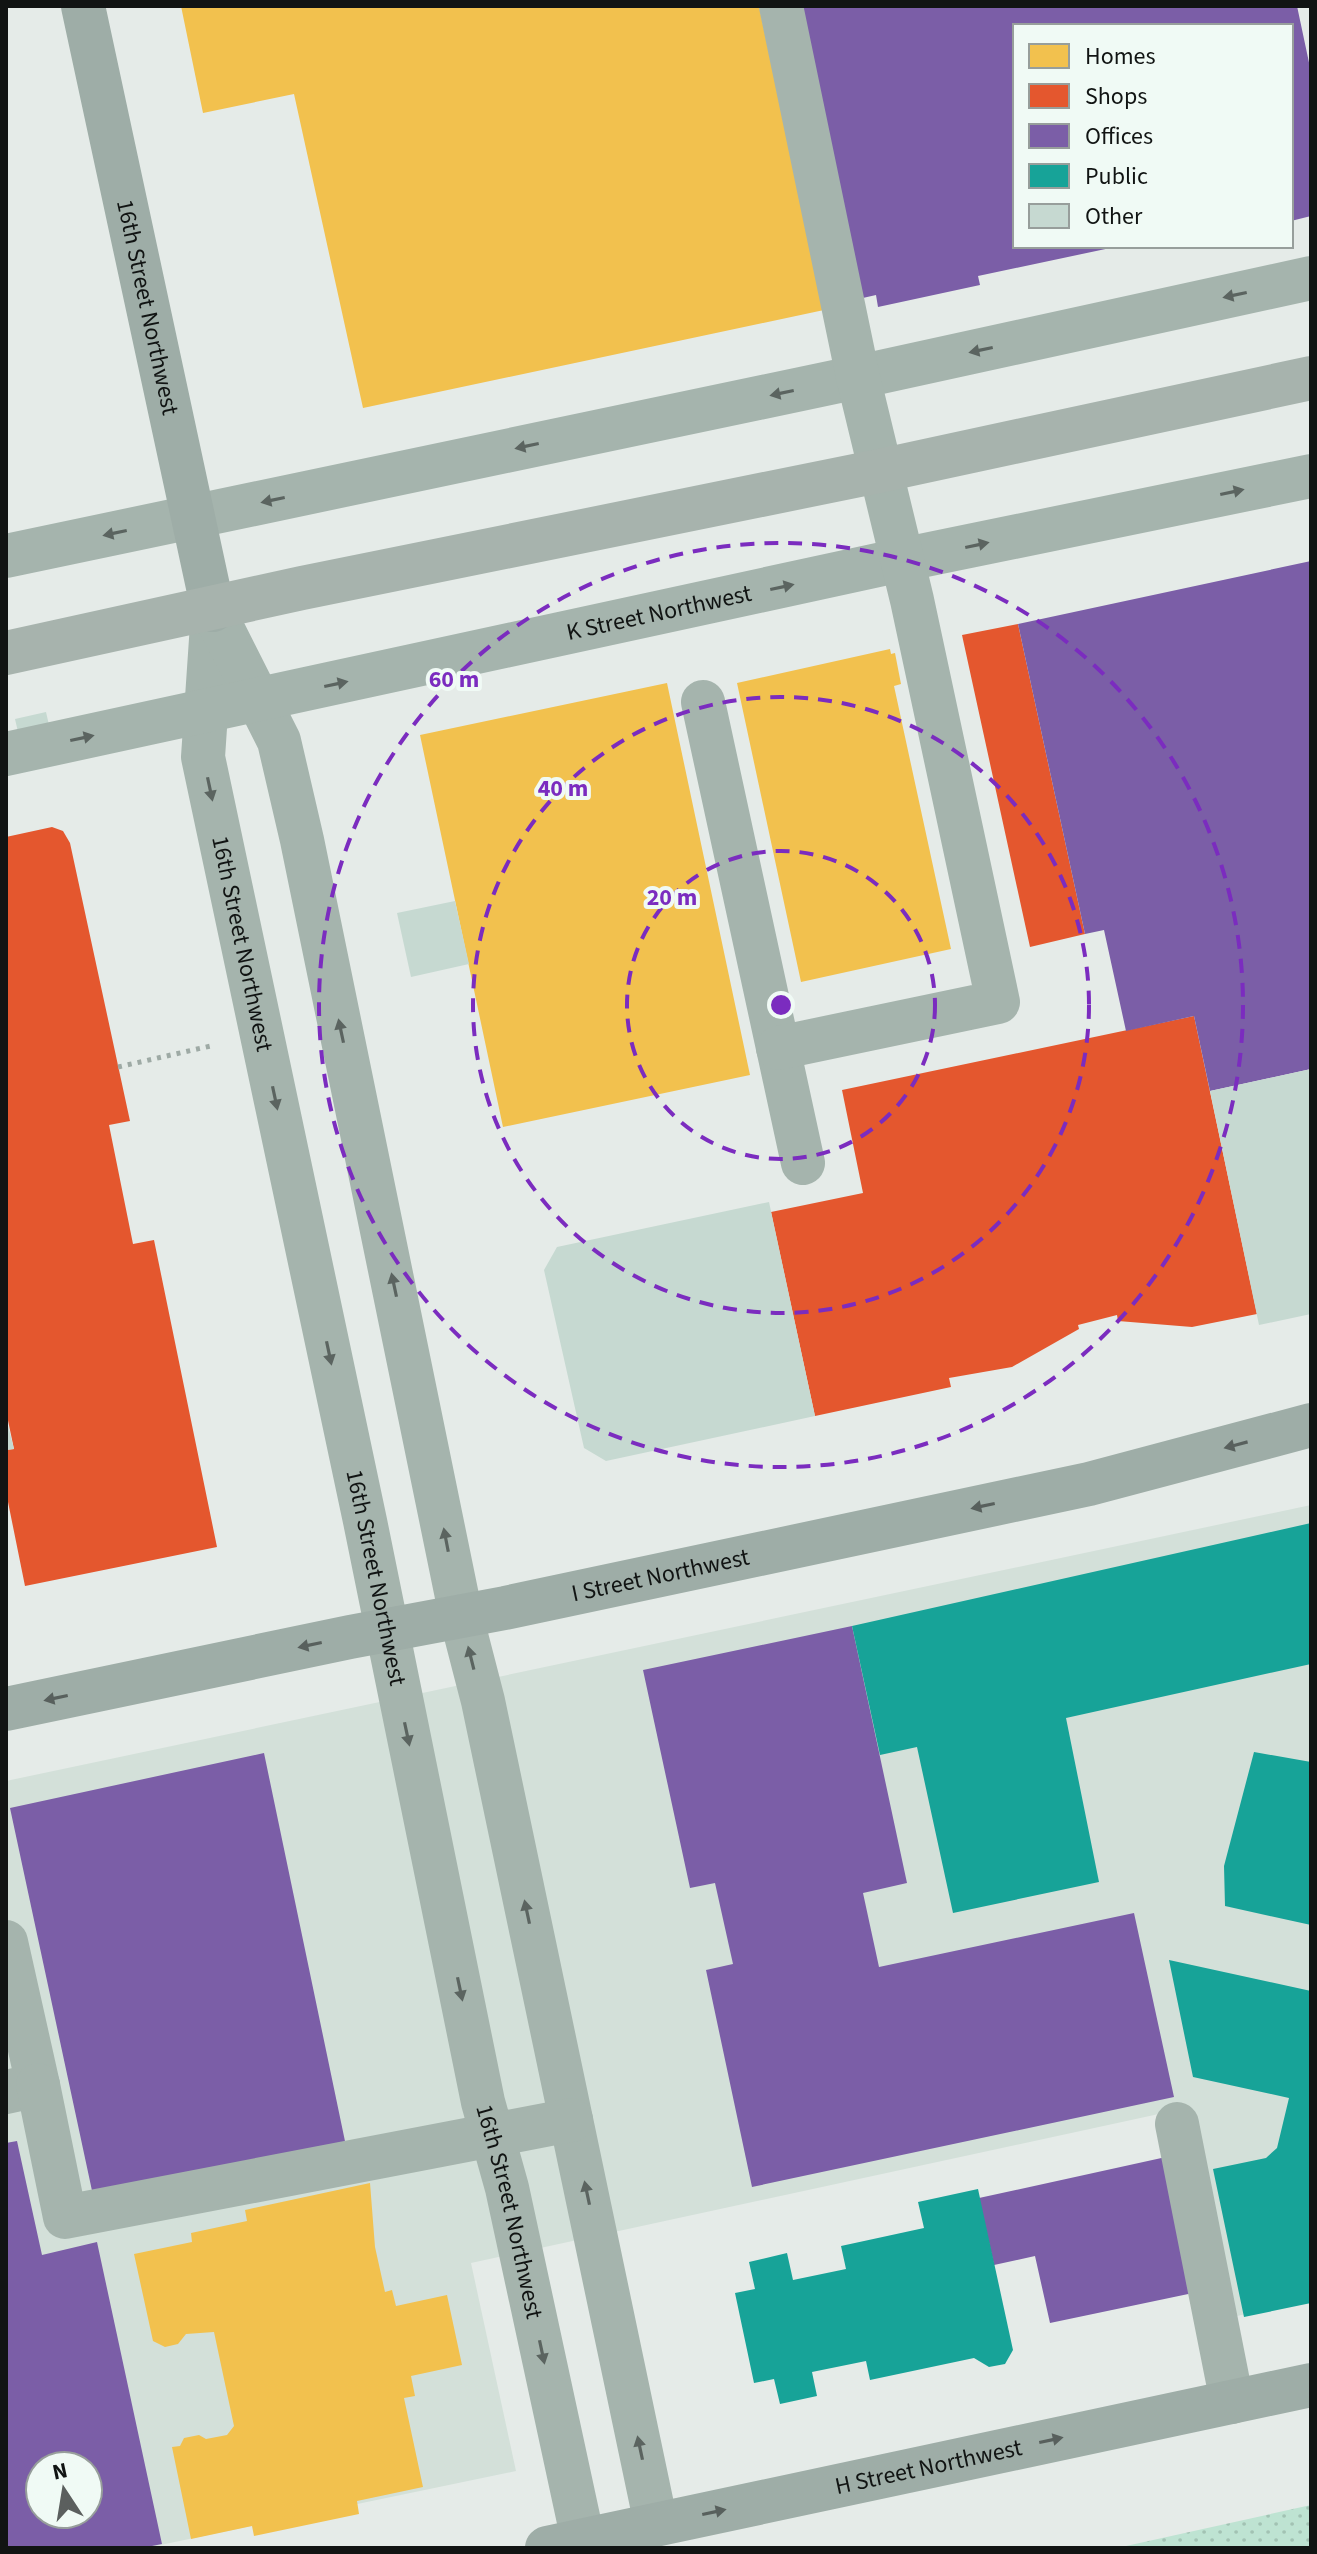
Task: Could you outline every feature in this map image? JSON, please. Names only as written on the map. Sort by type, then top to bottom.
[{"type":"highway","points":[[6,653],[302,588],[879,471],[1311,378]]},
{"type":"main road","name":"16th Street Northwest","points":[[83,6],[213,610]]},
{"type":"main road","name":"I Street Northwest","points":[[6,1709],[1089,1484],[1311,1425]]},
{"type":"main road","name":"H Street Northwest","points":[[565,2544],[1311,2385]]},
{"type":"street","points":[[778,1048],[998,1002],[912,600],[858,377],[781,6]]},
{"type":"street","points":[[6,556],[858,377],[1311,278]]},
{"type":"street","name":"K Street Northwest","points":[[6,754],[901,560],[1311,476]]},
{"type":"street","name":"16th Street Northwest","points":[[213,610],[279,741],[302,840],[461,1616],[483,1701],[656,2524]]},
{"type":"street","name":"16th Street Northwest","points":[[213,610],[203,757],[492,2136],[507,2188],[565,2544]]},
{"type":"street","points":[[703,702],[803,1163]]},
{"type":"street","points":[[6,1942],[22,2089],[65,2217],[571,2120]]},
{"type":"street","points":[[1177,2124],[1232,2402]]},
{"type":"path","points":[[118,1067],[216,1045]]},
{"type":"shaded area","points":[[1311,1505],[1311,2299],[1237,2316],[1191,2107],[471,2263],[516,2471],[146,2548],[6,2548],[6,1781]]},
{"type":"green space","points":[[1311,2505],[1311,2548],[1117,2548]]},
{"type":"building: Homes","points":[[181,6],[759,6],[824,310],[363,408],[294,94],[203,113]]},
{"type":"building: Homes","points":[[890,649],[891,654],[895,653],[901,684],[894,686],[951,949],[801,982],[737,683]]},
{"type":"building: Homes","points":[[667,683],[750,1075],[503,1127],[420,735]]},
{"type":"building: Homes","points":[[370,2183],[375,2247],[385,2292],[392,2290],[396,2306],[447,2295],[462,2365],[411,2376],[415,2396],[404,2398],[423,2487],[357,2501],[359,2514],[254,2536],[252,2526],[191,2539],[172,2447],[180,2446],[184,2438],[199,2435],[206,2439],[227,2435],[234,2426],[214,2332],[186,2334],[178,2344],[165,2347],[153,2341],[134,2254],[192,2242],[191,2233],[247,2221],[245,2210]]},
{"type":"building: Shops","points":[[1018,624],[1085,934],[1030,947],[962,635]]},
{"type":"building: Shops","points":[[52,827],[63,831],[70,843],[130,1121],[109,1125],[133,1244],[154,1240],[217,1547],[25,1586],[6,1492],[6,1450],[14,1449],[6,1411],[6,837]]},
{"type":"building: Shops","points":[[1194,1016],[1257,1314],[1192,1327],[1118,1321],[1117,1315],[1078,1325],[1079,1329],[1012,1367],[949,1378],[951,1387],[815,1416],[771,1212],[863,1193],[842,1090]]},
{"type":"building: Offices","points":[[801,6],[1297,6],[1311,72],[1311,216],[1293,220],[1293,24],[1013,24],[1013,248],[1110,248],[978,276],[980,285],[878,307],[876,295],[854,300]]},
{"type":"building: Offices","points":[[1311,561],[1311,1069],[1210,1091],[1194,1016],[1126,1031],[1104,930],[1085,934],[1018,624]]},
{"type":"building: Offices","points":[[852,1626],[907,1883],[863,1893],[879,1967],[1134,1913],[1174,2097],[752,2187],[706,1970],[733,1964],[715,1883],[690,1888],[643,1670]]},
{"type":"building: Offices","points":[[264,1753],[346,2146],[94,2200],[10,1808]]},
{"type":"building: Offices","points":[[17,2141],[42,2255],[97,2242],[162,2544],[142,2548],[6,2548],[6,2143]]},
{"type":"building: Offices","points":[[1166,2157],[1193,2293],[1050,2323],[1035,2256],[994,2265],[979,2198]]},
{"type":"building: Public","points":[[1311,1523],[1311,1664],[1066,1718],[1099,1882],[953,1913],[917,1747],[880,1755],[852,1626]]},
{"type":"building: Public","points":[[1254,1752],[1311,1762],[1311,1925],[1225,1906],[1224,1866]]},
{"type":"building: Public","points":[[1169,1960],[1311,1991],[1311,2303],[1244,2317],[1213,2169],[1266,2158],[1277,2148],[1289,2098],[1193,2077]]},
{"type":"building: Public","points":[[978,2189],[1013,2350],[1005,2364],[989,2367],[974,2358],[870,2380],[866,2361],[812,2372],[817,2396],[780,2404],[774,2379],[754,2383],[735,2293],[755,2289],[749,2262],[787,2253],[793,2280],[846,2269],[841,2246],[924,2228],[918,2202]]},
{"type":"building: Other","points":[[46,712],[49,725],[18,732],[15,719]]},
{"type":"building: Other","points":[[455,901],[469,964],[411,977],[397,913]]},
{"type":"building: Other","points":[[1311,1069],[1311,1314],[1259,1325],[1210,1091]]},
{"type":"building: Other","points":[[769,1202],[815,1416],[606,1461],[584,1448],[544,1270],[557,1247]]},
{"type":"building: Other","points":[[6,1418],[14,1449],[6,1450]]}]
